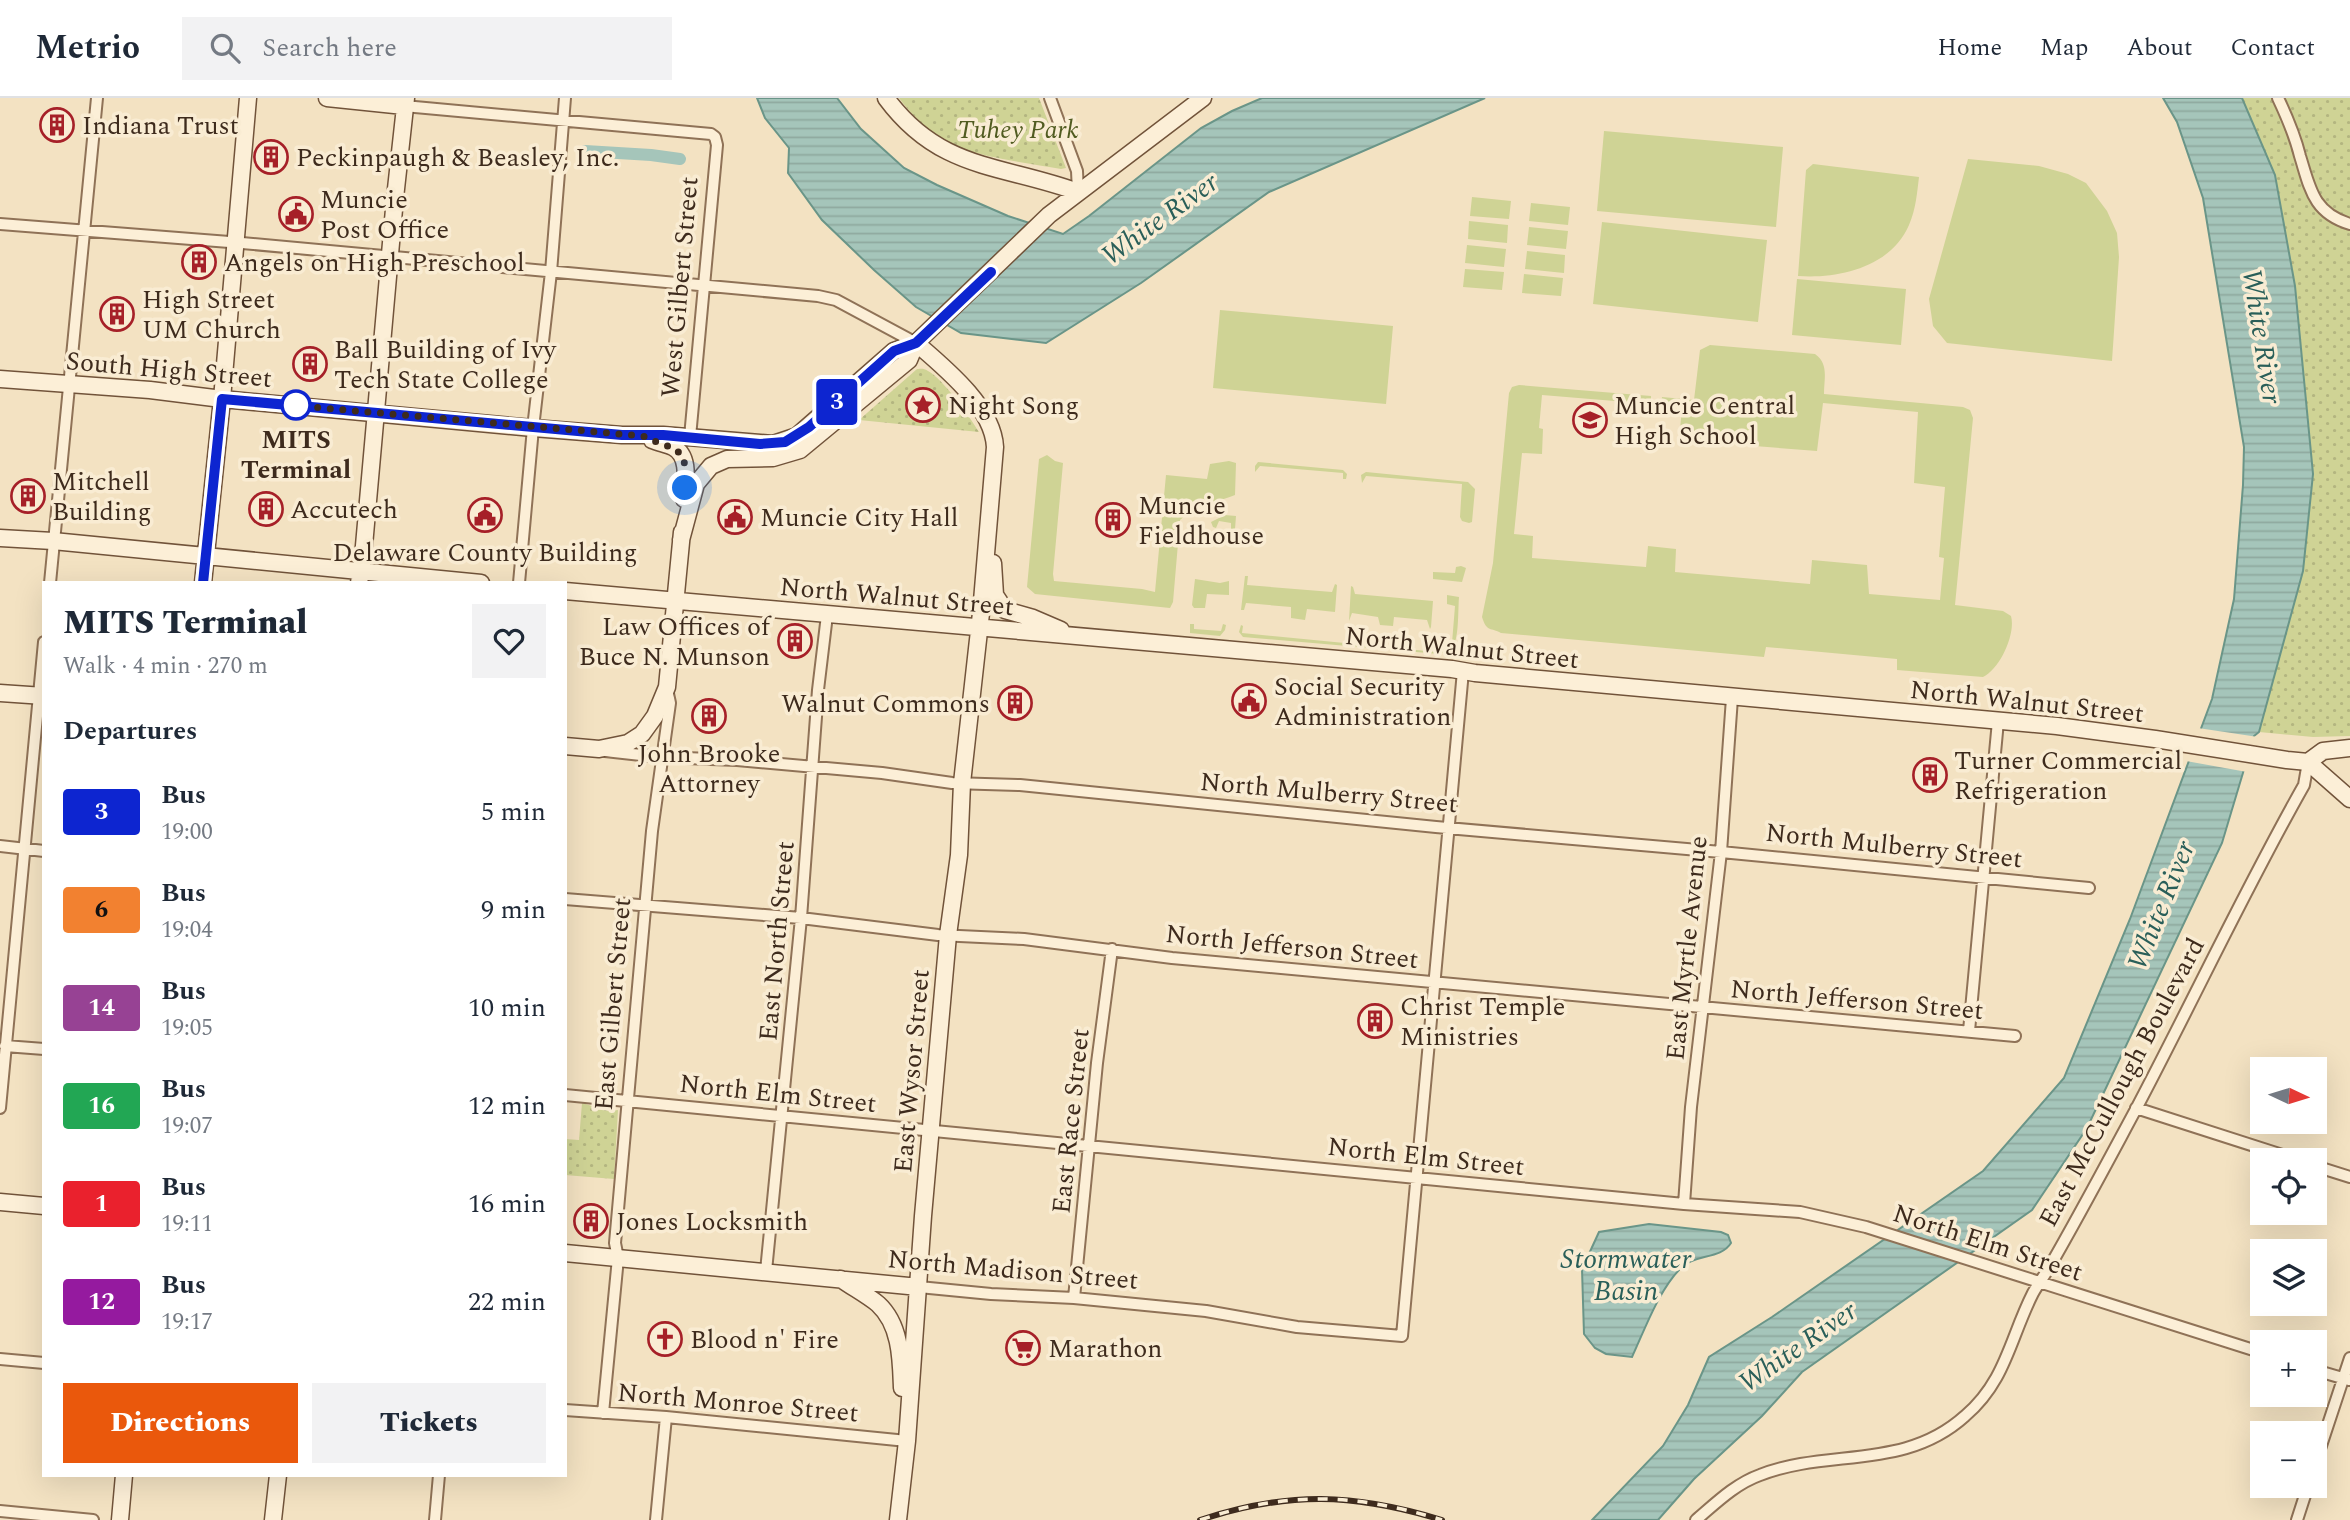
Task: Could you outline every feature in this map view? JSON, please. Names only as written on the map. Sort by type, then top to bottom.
[{"type":"main road","points":[[203,581],[222,399],[247,98]]},
{"type":"main road","points":[[327,98],[405,102],[360,577]]},
{"type":"main road","points":[[886,98],[927,141],[953,156],[1051,182],[1078,192]]},
{"type":"main road","points":[[643,436],[663,435],[760,444],[785,442],[809,427],[894,351],[916,343],[1049,215],[1203,98]]},
{"type":"main road","points":[[916,343],[938,361],[969,394],[992,427],[995,447],[988,531],[995,595],[1001,606],[1010,613],[1033,618],[1076,637]]},
{"type":"main road","points":[[681,540],[696,484],[711,466],[727,459],[773,458],[800,450],[909,360],[916,343]]},
{"type":"main road","name":"South High Street","points":[[0,379],[150,390],[222,399],[643,436]]},
{"type":"main road","points":[[643,436],[675,448],[681,452],[685,462],[675,601]]},
{"type":"main road","name":"East Wysor Street","points":[[898,1520],[907,1441],[948,935],[959,856],[961,783],[988,531]]},
{"type":"main road","points":[[0,538],[205,556],[360,577],[441,581]]},
{"type":"main road","name":"North Walnut Street","points":[[567,591],[1998,721],[2155,739],[2308,762],[2323,751],[2350,748]]},
{"type":"main road","name":"East Gilbert Street","points":[[667,687],[675,601]]},
{"type":"main road","points":[[599,749],[628,743],[642,734],[655,716],[667,687]]},
{"type":"main road","points":[[0,693],[41,696]]},
{"type":"main road","name":"North Mulberry Street","points":[[567,746],[599,749]]},
{"type":"main road","points":[[2308,762],[2350,799]]},
{"type":"main road","points":[[0,1202],[42,1206]]},
{"type":"main road","name":"North Madison Street","points":[[567,1253],[919,1287]]},
{"type":"main road","points":[[840,1278],[878,1304],[890,1320],[900,1349],[902,1390],[908,1418]]},
{"type":"main road","points":[[120,1520],[124,1477]]},
{"type":"main road","points":[[273,1520],[278,1477]]},
{"type":"street","points":[[50,581],[97,98]]},
{"type":"street","points":[[519,581],[551,272],[565,98]]},
{"type":"street","points":[[1050,98],[1077,171],[1078,192]]},
{"type":"street","points":[[2278,98],[2289,121],[2311,193],[2325,210],[2350,224]]},
{"type":"street","points":[[405,102],[564,121]]},
{"type":"street","name":"West Gilbert Street","points":[[564,121],[711,134],[717,141],[690,437]]},
{"type":"street","points":[[0,224],[235,242],[818,296],[836,300],[916,343]]},
{"type":"street","name":"East North Street","points":[[766,1271],[802,918],[811,768],[827,615]]},
{"type":"street","points":[[1417,1178],[1463,671]]},
{"type":"street","points":[[0,1108],[42,678]]},
{"type":"street","name":"East Gilbert Street","points":[[603,1413],[618,1258],[615,1243],[652,831],[670,704],[667,687]]},
{"type":"street","name":"East Myrtle Avenue","points":[[1684,1204],[1692,1107],[1721,852],[1732,698]]},
{"type":"street","points":[[1969,1031],[1998,721]]},
{"type":"street","name":"North Mulberry Street","points":[[599,749],[613,753],[882,773],[961,783],[1020,785],[1450,829],[2089,888]]},
{"type":"street","name":"East McCullough Boulevard","points":[[1696,1520],[1734,1489],[1763,1474],[1890,1453],[1928,1441],[1948,1430],[1977,1406],[1999,1376],[2028,1305],[2136,1108],[2204,972],[2304,785],[2308,762]]},
{"type":"street","points":[[0,846],[42,850]]},
{"type":"street","name":"North Jefferson Street","points":[[567,899],[802,918],[948,935],[1024,939],[1172,958],[2015,1036]]},
{"type":"street","name":"East Race Street","points":[[1074,1298],[1097,1063],[1112,949]]},
{"type":"street","points":[[5,1046],[42,1049]]},
{"type":"street","name":"North Elm Street","points":[[567,1096],[1684,1204],[1800,1212],[1866,1227],[2250,1349]]},
{"type":"street","points":[[2136,1108],[2261,1148]]},
{"type":"street","points":[[2327,1170],[2350,1177]]},
{"type":"street","name":"North Madison Street","points":[[919,1287],[1206,1311],[1297,1327],[1402,1336],[1417,1178]]},
{"type":"street","points":[[2327,1432],[2347,1380],[2350,1358]]},
{"type":"street","points":[[0,1359],[42,1363]]},
{"type":"street","points":[[2327,1374],[2347,1380]]},
{"type":"street","name":"North Monroe Street","points":[[567,1410],[666,1417],[907,1441]]},
{"type":"street","points":[[656,1520],[666,1417]]},
{"type":"street","points":[[435,1520],[439,1477]]},
{"type":"street","points":[[2297,1520],[2304,1498]]},
{"type":"street","points":[[0,1511],[93,1520]]},
{"type":"green space","name":"Tuhey Park","points":[[899,98],[1039,98],[1066,168],[997,158],[950,144],[927,129]]},
{"type":"green space","points":[[2242,98],[2350,98],[2350,736],[2313,737],[2259,732],[2303,571],[2313,474],[2295,286]]},
{"type":"green space","points":[[1604,131],[1783,147],[1776,227],[1597,211]]},
{"type":"green space","points":[[1968,159],[2039,166],[2068,174],[2086,183],[2107,211],[2117,233],[2119,257],[2112,361],[1947,343],[1933,326],[1929,299]]},
{"type":"green space","points":[[1813,164],[1919,177],[1915,207],[1909,225],[1890,251],[1877,260],[1846,272],[1798,276],[1806,170]]},
{"type":"green space","points":[[1472,197],[1511,201],[1509,219],[1470,216]]},
{"type":"green space","points":[[1531,203],[1570,207],[1568,225],[1529,221]]},
{"type":"green space","points":[[1469,221],[1508,225],[1507,243],[1468,239]]},
{"type":"green space","points":[[1602,222],[1767,240],[1758,322],[1593,304]]},
{"type":"green space","points":[[1529,227],[1568,231],[1566,249],[1527,245]]},
{"type":"green space","points":[[1467,245],[1506,249],[1504,267],[1465,263]]},
{"type":"green space","points":[[1527,251],[1565,255],[1564,273],[1525,269]]},
{"type":"green space","points":[[1465,269],[1504,272],[1502,290],[1463,287]]},
{"type":"green space","points":[[1524,274],[1563,278],[1561,296],[1522,293]]},
{"type":"green space","points":[[1797,279],[1906,289],[1901,345],[1792,335]]},
{"type":"green space","points":[[1220,310],[1393,326],[1386,404],[1213,388]]},
{"type":"green space","points":[[1710,345],[1815,354],[1824,367],[1824,394],[1963,407],[1970,410],[1973,418],[1955,605],[2003,611],[2011,616],[2009,641],[2001,659],[1989,673],[1983,677],[1897,670],[1897,659],[1766,647],[1764,657],[1501,633],[1486,625],[1482,617],[1493,563],[1509,393],[1512,387],[1519,385],[1651,396],[1651,404],[1542,395],[1539,428],[1543,429],[1542,454],[1522,453],[1514,534],[1533,536],[1532,558],[1646,567],[1648,546],[1676,549],[1675,572],[1810,584],[1812,560],[1867,565],[1869,594],[1940,600],[1944,558],[1939,557],[1945,487],[1914,483],[1918,412],[1823,403],[1817,451],[1679,440],[1682,408],[1661,405],[1662,397],[1694,400],[1700,350]]},
{"type":"green space","points":[[917,369],[926,370],[941,382],[979,432],[859,420]]},
{"type":"green space","points":[[1047,455],[1063,463],[1054,581],[1155,592],[1166,475],[1207,479],[1210,464],[1229,461],[1236,463],[1235,495],[1199,507],[1180,520],[1173,602],[1170,608],[1035,594],[1027,587],[1039,459]]},
{"type":"green space","points":[[1258,462],[1343,470],[1347,474],[1346,479],[1343,479],[1343,473],[1260,466],[1255,472]]},
{"type":"green space","points":[[1366,472],[1468,482],[1475,489],[1472,522],[1462,521],[1460,517],[1462,484],[1366,476],[1362,483],[1361,475]]},
{"type":"green space","points":[[1225,515],[1236,516],[1235,529],[1231,529],[1231,523],[1219,521],[1216,528],[1213,527],[1211,522]]},
{"type":"green space","points":[[1456,567],[1466,568],[1462,582],[1433,579],[1433,572],[1455,573]]},
{"type":"green space","points":[[1245,576],[1248,576],[1247,585],[1332,592],[1335,584],[1335,612],[1307,609],[1305,620],[1291,618],[1291,607],[1246,603],[1244,610],[1241,610]]},
{"type":"green space","points":[[1195,579],[1220,583],[1229,581],[1229,595],[1207,594],[1205,608],[1194,608],[1192,605]]},
{"type":"green space","points":[[1351,586],[1355,594],[1433,601],[1430,629],[1427,620],[1394,617],[1393,626],[1380,625],[1378,617],[1352,613],[1349,621]]},
{"type":"green space","points":[[1447,595],[1459,597],[1457,635],[1453,647],[1439,654],[1243,637],[1239,632],[1241,625],[1242,633],[1437,652],[1440,643],[1452,643],[1455,606],[1447,604]]},
{"type":"green space","points":[[1190,624],[1194,624],[1194,629],[1221,631],[1223,624],[1226,625],[1220,636],[1190,633]]},
{"type":"green space","points":[[582,1103],[609,1111],[618,1110],[614,1179],[567,1175],[567,1139],[579,1140]]},
{"type":"water","name":"White River","points":[[757,98],[837,98],[861,129],[904,168],[1008,216],[1063,234],[1201,128],[1262,98],[1485,98],[1269,192],[1141,283],[1046,343],[961,333],[916,307],[822,220],[788,173],[789,148],[765,118]]},
{"type":"water","name":"White River","points":[[2163,98],[2242,98],[2275,175],[2295,286],[2313,474],[2303,571],[2259,732],[2254,736],[2222,843],[2087,1128],[2032,1210],[1802,1372],[1762,1416],[1694,1479],[1658,1520],[1592,1520],[1663,1446],[1688,1405],[1709,1357],[1772,1317],[1983,1171],[2064,1078],[2130,919],[2212,699],[2234,599],[2243,485],[2244,447],[2203,198],[2177,122]]},
{"type":"water","name":"Stormwater Basin","points":[[1649,1224],[1721,1232],[1728,1235],[1731,1243],[1721,1252],[1689,1262],[1675,1275],[1654,1309],[1632,1357],[1606,1354],[1595,1348],[1584,1334],[1582,1269],[1599,1232]]},
{"type":"pier","points":[[2198,728],[2258,737],[2247,772],[2186,761]]},
{"type":"waterway","points":[[585,151],[680,159]]},
{"type":"railway","points":[[1200,1520],[1263,1504],[1321,1499],[1379,1505],[1442,1520]]},
{"type":"bus line","name":"3","points":[[203,581],[222,399],[533,428],[773,444],[797,436],[894,351],[916,343],[991,272]]},
{"type":"place","name":"Indiana Trust","points":[[57,125]]},
{"type":"place","name":"Peckinpaugh & Beasley, Inc.","points":[[271,157]]},
{"type":"place","name":"Muncie Post Office","points":[[296,214]]},
{"type":"place","name":"Angels on High Preschool","points":[[199,262]]},
{"type":"place","name":"High Street UM Church","points":[[117,314]]},
{"type":"place","name":"Ball Building of Ivy Tech State College","points":[[310,364]]},
{"type":"place","name":"MITS Terminal","points":[[296,405]]},
{"type":"place","name":"Night Song","points":[[923,405]]},
{"type":"place","name":"Muncie Central High School","points":[[1590,420]]},
{"type":"place","name":"Mitchell Building","points":[[28,496]]},
{"type":"place","name":"Accutech","points":[[266,509]]},
{"type":"place","name":"Delaware County Building","points":[[485,515]]},
{"type":"place","name":"Muncie City Hall","points":[[735,517]]},
{"type":"place","name":"Muncie Fieldhouse","points":[[1113,520]]},
{"type":"place","name":"Law Offices of Buce N. Munson","points":[[795,641]]},
{"type":"place","name":"Social Security Administration","points":[[1249,701]]},
{"type":"place","name":"Walnut Commons","points":[[1015,703]]},
{"type":"place","name":"John Brooke Attorney","points":[[709,716]]},
{"type":"place","name":"Turner Commercial Refrigeration","points":[[1930,775]]},
{"type":"place","name":"Christ Temple Ministries","points":[[1375,1021]]},
{"type":"place","name":"Jones Locksmith","points":[[591,1221]]},
{"type":"place","name":"Blood n' Fire","points":[[665,1339]]},
{"type":"place","name":"Marathon","points":[[1023,1348]]},
{"type":"route","points":[[296,405],[288,405],[643,436],[681,452],[685,462],[685,488]]}]
